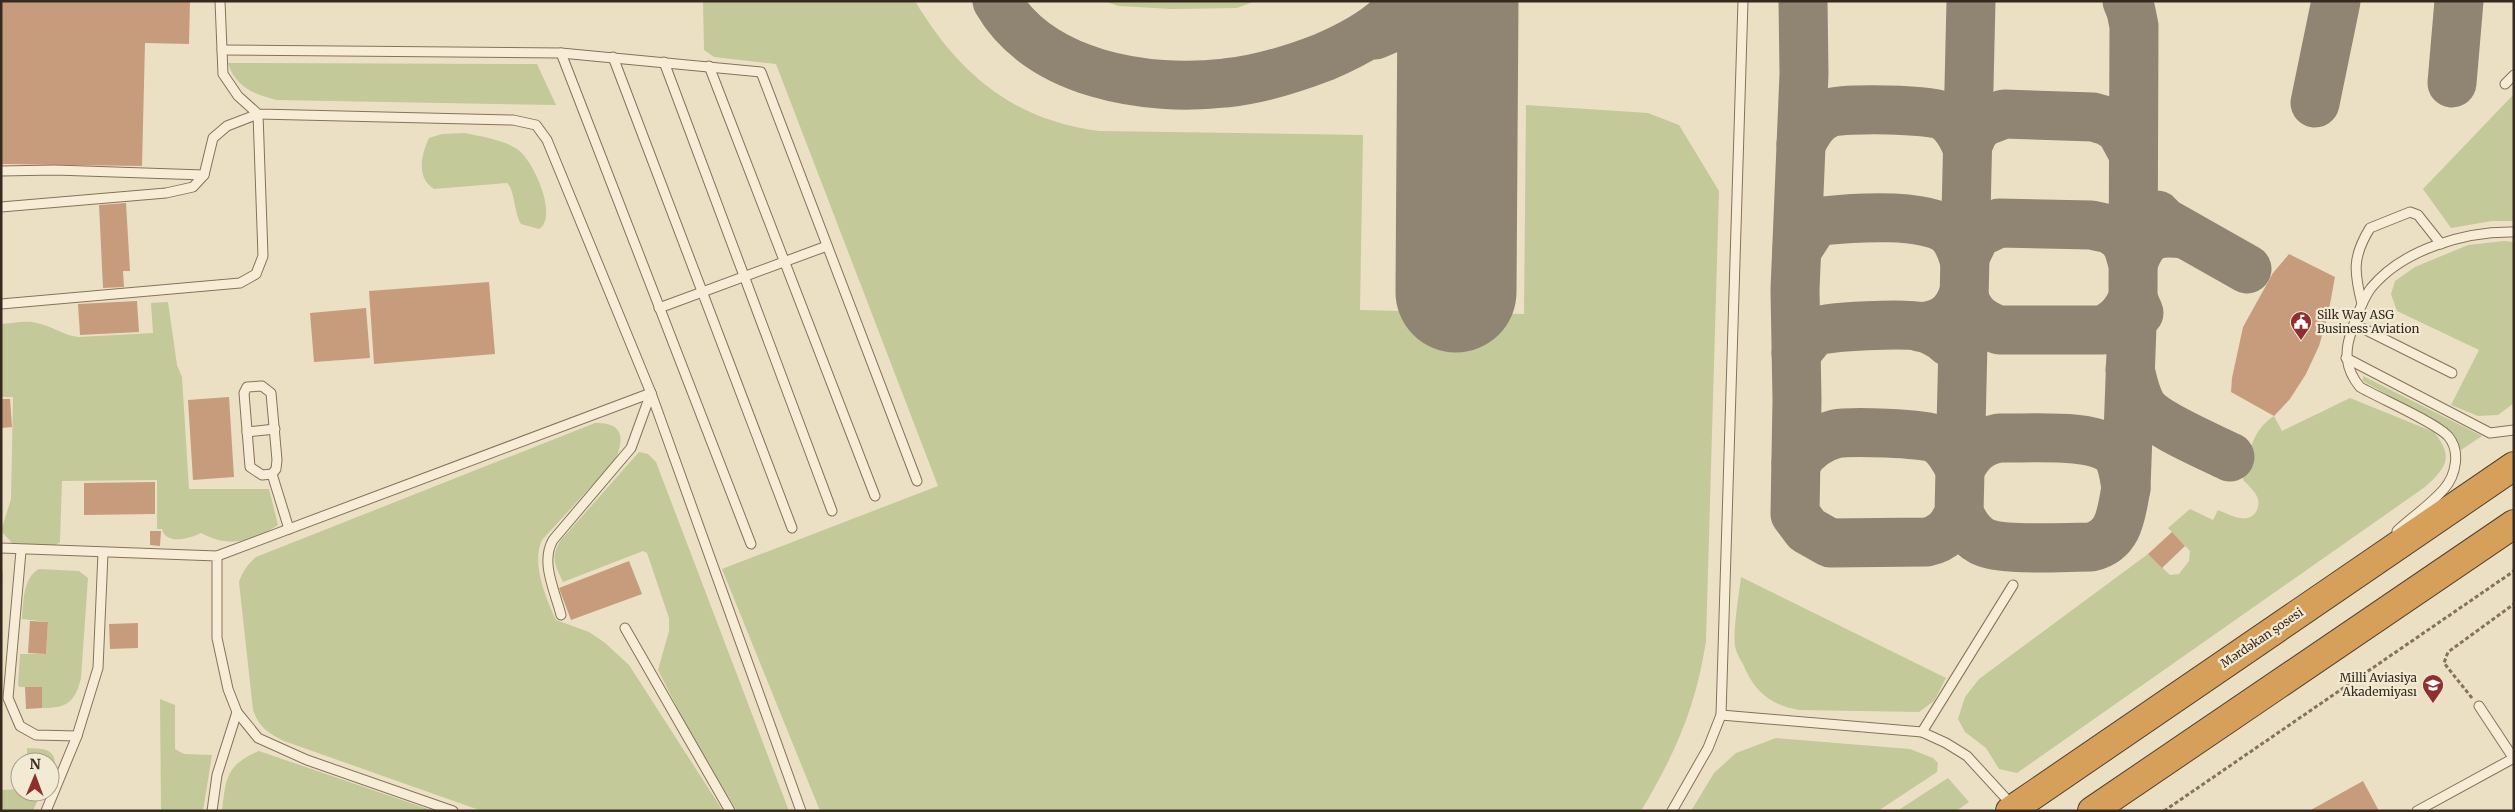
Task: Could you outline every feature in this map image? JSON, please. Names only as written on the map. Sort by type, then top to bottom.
[{"type":"highway","name":"Mərdəkan şosesi","points":[[2012,809],[2514,466]]},
{"type":"highway","points":[[2092,811],[2514,524]]},
{"type":"lane","points":[[1,304],[240,283],[256,274],[263,256],[258,114],[238,96],[223,74],[220,1]]},
{"type":"lane","points":[[1672,811],[1708,748],[1721,715],[1743,1]]},
{"type":"lane","points":[[222,50],[561,53],[613,56],[761,72],[917,481]]},
{"type":"lane","points":[[561,53],[751,544]]},
{"type":"lane","points":[[613,56],[792,528]]},
{"type":"lane","points":[[664,62],[832,511]]},
{"type":"lane","points":[[709,66],[875,496]]},
{"type":"lane","points":[[2505,84],[2514,75]]},
{"type":"lane","points":[[1,207],[166,192],[193,187],[204,175],[213,138],[227,126],[258,114],[513,120],[536,125],[547,140],[651,393],[801,811]]},
{"type":"lane","points":[[1,171],[55,170],[204,175]]},
{"type":"lane","points":[[2362,304],[2356,283],[2356,257],[2370,228],[2410,212],[2418,215],[2441,244]]},
{"type":"lane","points":[[2334,588],[2444,489],[2456,466],[2452,443],[2440,429],[2360,387],[2352,378],[2346,358],[2347,344],[2362,304],[2370,289],[2396,266],[2441,244],[2464,236],[2490,232],[2514,232]]},
{"type":"lane","points":[[659,308],[827,246]]},
{"type":"lane","points":[[2354,324],[2452,373]]},
{"type":"lane","points":[[2346,358],[2490,432],[2514,430]]},
{"type":"lane","points":[[248,387],[267,388],[271,393],[277,460],[276,469],[272,474],[262,474],[250,467],[244,393],[248,387]]},
{"type":"lane","points":[[1,548],[21,551],[217,556],[651,393]]},
{"type":"lane","points":[[561,614],[547,562],[547,550],[552,540],[630,448],[651,393]]},
{"type":"lane","points":[[247,432],[275,429]]},
{"type":"lane","points":[[272,474],[289,529]]},
{"type":"lane","points":[[21,551],[8,698],[20,726],[36,735],[77,736]]},
{"type":"lane","points":[[46,811],[77,736],[98,668],[103,553]]},
{"type":"lane","points":[[217,556],[218,638],[228,689],[238,712],[258,738],[307,760],[453,811]]},
{"type":"lane","points":[[1922,732],[2012,585]]},
{"type":"lane","points":[[625,628],[730,811]]},
{"type":"lane","points":[[2417,811],[2514,758],[2478,706]]},
{"type":"lane","points":[[212,811],[217,775],[238,712]]},
{"type":"lane","points":[[1721,715],[1922,732],[1968,756],[2012,809]]},
{"type":"path","points":[[2164,811],[2514,571]]},
{"type":"path","points":[[2478,706],[2444,663],[2448,652],[2514,604]]},
{"type":"green space","points":[[703,1],[915,1],[950,51],[991,89],[1015,104],[1040,116],[1068,125],[1099,131],[1363,135],[1360,310],[1524,314],[1526,105],[1648,113],[1679,125],[1719,191],[1706,641],[1702,665],[1690,709],[1674,750],[1641,811],[820,811],[722,569],[938,486],[776,64],[714,57],[704,50]]},
{"type":"green space","points":[[1105,1],[1255,1],[1237,8],[1172,9],[1118,6]]},
{"type":"green space","points":[[228,63],[537,64],[556,105],[277,100],[247,89],[236,78]]},
{"type":"green space","points":[[2514,94],[2514,221],[2492,221],[2451,228],[2423,189]]},
{"type":"green space","points":[[465,133],[505,143],[517,149],[530,164],[545,201],[546,213],[544,223],[539,229],[521,224],[512,191],[507,183],[434,189],[424,179],[422,159],[429,138],[442,134]]},
{"type":"green space","points":[[2504,241],[2514,242],[2514,403],[2498,415],[2478,416],[2451,405],[2479,350],[2397,311],[2391,294],[2395,281],[2415,267],[2468,245]]},
{"type":"green space","points":[[168,302],[177,365],[182,377],[189,489],[269,489],[278,525],[259,536],[240,541],[231,542],[211,538],[201,533],[179,539],[168,538],[162,529],[157,529],[157,480],[62,481],[60,542],[55,546],[12,543],[1,531],[11,499],[13,397],[1,397],[1,324],[33,322],[78,337],[153,333],[151,303]]},
{"type":"green space","points":[[2363,376],[2482,436],[2461,450],[2451,431],[2363,381]]},
{"type":"green space","points":[[2350,398],[2434,432],[2446,455],[2443,467],[2425,487],[2017,773],[1999,769],[1986,748],[1965,732],[1958,719],[1965,697],[1979,679],[2148,554],[2170,575],[2179,574],[2189,561],[2190,551],[2168,528],[2190,509],[2213,520],[2218,510],[2244,518],[2254,515],[2257,510],[2257,496],[2243,480],[2255,436],[2266,422],[2274,416],[2282,431]]},
{"type":"green space","points":[[595,423],[612,426],[616,429],[621,438],[619,451],[616,459],[542,540],[538,559],[544,591],[556,620],[589,632],[604,642],[629,665],[723,811],[482,811],[284,741],[261,725],[253,710],[239,582],[246,568],[256,557]]},
{"type":"green space","points":[[639,452],[648,454],[656,462],[789,811],[737,811],[690,733],[658,670],[669,631],[669,618],[647,553],[643,551],[563,582],[558,571],[555,556],[561,540]]},
{"type":"green space","points":[[39,569],[79,571],[88,578],[79,686],[69,702],[51,708],[42,708],[42,687],[19,687],[18,684],[20,654],[46,654],[48,622],[22,619],[27,584]]},
{"type":"green space","points":[[1,572],[3,572],[2,672],[1,672]]},
{"type":"green space","points":[[1741,577],[1946,678],[1934,701],[1919,712],[1799,710],[1771,700],[1752,682],[1736,648],[1735,622]]},
{"type":"green space","points":[[160,699],[175,705],[175,749],[184,754],[212,755],[203,811],[161,811]]},
{"type":"green space","points":[[1776,738],[1910,749],[1933,758],[1938,763],[1937,772],[1878,811],[1691,811],[1714,773],[1736,753]]},
{"type":"green space","points":[[27,748],[50,752],[27,752]]},
{"type":"green space","points":[[259,751],[434,811],[222,811],[227,781],[234,767],[248,756]]},
{"type":"green space","points":[[1948,778],[1969,802],[1956,811],[1897,811]]},
{"type":"green space","points":[[1,790],[10,790],[10,802],[37,802],[33,811],[1,811]]},
{"type":"building","points":[[1,1],[190,1],[189,44],[145,43],[142,166],[1,164]]},
{"type":"building","points":[[126,203],[130,271],[123,271],[124,287],[103,288],[99,205]]},
{"type":"building","points":[[2289,254],[2335,277],[2328,315],[2319,346],[2306,374],[2290,399],[2274,416],[2231,392],[2232,378],[2243,327],[2273,273]]},
{"type":"building","points":[[489,282],[495,354],[374,364],[369,291]]},
{"type":"building","points":[[137,301],[139,332],[80,335],[78,304]]},
{"type":"building","points":[[366,308],[370,358],[314,362],[310,313]]},
{"type":"building","points":[[229,397],[234,477],[193,480],[188,400]]},
{"type":"building","points":[[1,399],[10,399],[12,427],[1,428]]},
{"type":"building","points":[[155,482],[155,514],[84,515],[84,483]]},
{"type":"building","points":[[150,531],[161,531],[160,546],[150,545]]},
{"type":"building","points":[[2172,532],[2185,546],[2162,568],[2148,554]]},
{"type":"building","points":[[629,561],[642,594],[571,620],[559,588]]},
{"type":"building","points":[[30,621],[48,622],[46,654],[28,653]]},
{"type":"building","points":[[138,623],[138,648],[110,649],[109,624]]},
{"type":"building","points":[[25,687],[42,687],[42,708],[26,709]]},
{"type":"building","points":[[2363,781],[2379,811],[2309,811]]},
{"type":"taxiway","points":[[997,1],[1016,26],[1040,46],[1067,62],[1098,73],[1130,81],[1195,85],[1225,83],[1263,77],[1324,57],[1368,35],[1397,11],[1404,1]]},
{"type":"taxiway","points":[[1375,35],[1454,1]]},
{"type":"taxiway","points":[[1803,1],[1804,74],[1795,290],[1797,400],[1795,514],[1807,530],[1830,543],[1927,542],[1947,532],[1959,513],[1971,1]]},
{"type":"taxiway","points":[[1959,513],[1970,531],[1981,541],[2008,547],[2091,547],[2101,544],[2114,532],[2118,525],[2126,488],[2133,299],[2134,26],[2127,1]]},
{"type":"taxiway","points":[[2315,103],[2336,1]]},
{"type":"taxiway","points":[[2452,83],[2459,1]]},
{"type":"taxiway","points":[[1801,144],[1815,122],[1829,113],[1851,110],[1887,110],[1923,112],[1944,116],[1961,134],[1967,147]]},
{"type":"taxiway","points":[[1967,147],[1974,131],[1983,122],[2004,114],[2093,117],[2107,121],[2120,129],[2133,153]]},
{"type":"taxiway","points":[[2157,215],[2164,222],[2247,269]]},
{"type":"taxiway","points":[[1797,250],[1812,227],[1822,221],[1889,218],[1925,221],[1950,232],[1955,238],[1964,259]]},
{"type":"taxiway","points":[[1964,259],[1976,234],[1999,223],[2091,225],[2110,229],[2122,237],[2128,247],[2133,264],[2141,247],[2151,237],[2165,233],[2184,234]]},
{"type":"taxiway","points":[[1920,327],[1935,324],[1947,318],[1956,309],[1963,295],[1976,317],[1999,330],[2103,330],[2121,317],[2133,299],[2139,313]]},
{"type":"taxiway","points":[[1796,353],[1813,332],[1850,327],[1885,325],[1922,327],[1937,333],[1949,342]]},
{"type":"taxiway","points":[[2130,369],[2134,388],[2142,406],[2148,413],[2169,427],[2230,457]]},
{"type":"taxiway","points":[[1796,463],[1803,453],[1817,441],[1843,433],[1902,434],[1936,439],[1947,448],[1960,469],[1976,448],[1992,440],[1999,438],[2061,438],[2094,442],[2107,447],[2116,454],[2120,462],[2126,488]]},
{"type":"runway","points":[[1456,292],[1458,1]]},
{"type":"place","name":"Silk Way ASG Business Aviation","points":[[2301,341]]},
{"type":"place","name":"Milli Aviasiya Akademiyası","points":[[2433,704]]}]
